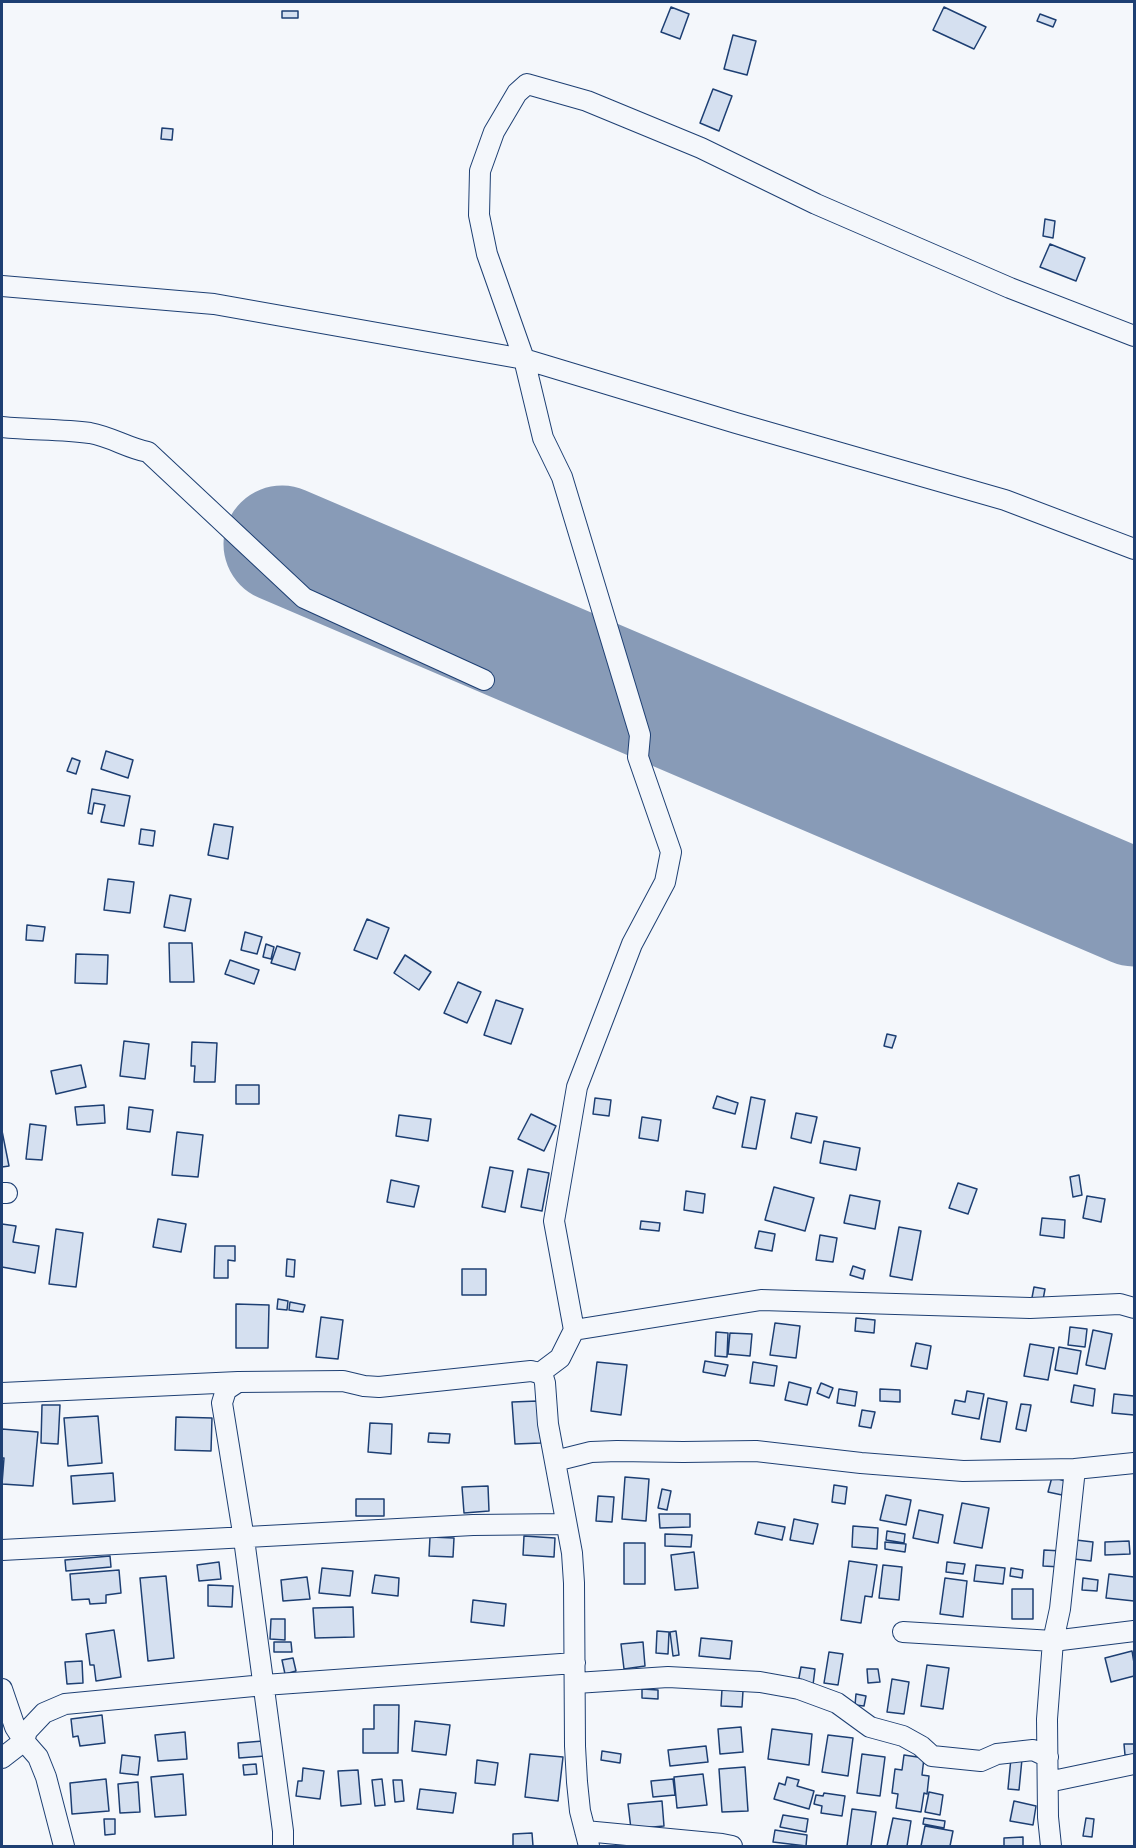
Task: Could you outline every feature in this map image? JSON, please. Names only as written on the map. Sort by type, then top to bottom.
[{"type":"street","points":[[540,1373],[560,1358],[574,1330],[554,1221],[577,1087],[632,944],[664,882],[671,852],[638,758],[640,735],[562,477],[543,438],[524,359],[487,254],[479,215],[480,171],[494,132],[517,93],[527,84],[588,101],[701,148],[816,204],[1010,288],[1134,336]]},
{"type":"street","points":[[2,286],[214,304],[524,359],[1005,500],[1134,549]]},
{"type":"street","points":[[2,427],[89,433],[112,438],[131,449],[148,452],[304,598],[484,680]]},
{"type":"street","points":[[574,1330],[761,1300],[1030,1308],[1120,1304],[1134,1308]]},
{"type":"street","points":[[2,1393],[238,1382],[343,1381],[379,1387],[531,1371],[540,1373],[544,1377],[548,1424],[572,1553],[577,1773],[580,1811],[587,1838],[732,1846]]},
{"type":"street","points":[[238,1382],[226,1390],[222,1403],[244,1539],[284,1846]]},
{"type":"street","points":[[555,1461],[591,1452],[756,1451],[861,1463],[963,1471],[1075,1469],[1134,1463]]},
{"type":"street","points":[[1051,1846],[1048,1817],[1047,1719],[1053,1641],[1060,1609],[1075,1469]]},
{"type":"street","points":[[2,1550],[244,1539],[473,1525],[566,1524]]},
{"type":"street","points":[[903,1632],[1053,1641],[1134,1631]]},
{"type":"street","points":[[2,1758],[24,1741],[27,1731],[44,1713],[65,1704],[264,1685],[575,1663]]},
{"type":"street","points":[[576,1683],[668,1677],[760,1682],[798,1689],[837,1703],[870,1727],[903,1736],[921,1746],[932,1756],[981,1761],[997,1754],[1034,1750],[1048,1757]]},
{"type":"street","points":[[2,1689],[15,1727],[38,1757],[46,1777],[64,1846]]},
{"type":"street","points":[[1048,1782],[1134,1764]]},
{"type":"building","points":[[671,7],[689,14],[680,39],[661,32]]},
{"type":"building","points":[[944,7],[986,27],[974,49],[933,30]]},
{"type":"building","points":[[282,11],[298,11],[298,18],[282,18]]},
{"type":"building","points":[[1040,14],[1056,20],[1053,27],[1037,21]]},
{"type":"building","points":[[733,35],[756,41],[747,75],[724,69]]},
{"type":"building","points":[[713,89],[732,96],[719,131],[700,123]]},
{"type":"building","points":[[162,128],[173,129],[172,140],[161,139]]},
{"type":"building","points":[[1045,219],[1055,221],[1053,238],[1043,236]]},
{"type":"building","points":[[1050,244],[1085,258],[1076,281],[1040,267]]},
{"type":"building","points":[[106,751],[133,760],[128,778],[101,769]]},
{"type":"building","points":[[72,758],[80,761],[76,774],[67,771]]},
{"type":"building","points":[[92,789],[130,796],[124,826],[101,822],[105,805],[94,803],[92,814],[88,813]]},
{"type":"building","points":[[214,824],[233,827],[228,859],[208,855]]},
{"type":"building","points":[[141,829],[155,831],[153,846],[139,844]]},
{"type":"building","points":[[108,879],[134,882],[130,913],[104,910]]},
{"type":"building","points":[[170,895],[191,899],[185,931],[164,927]]},
{"type":"building","points":[[367,919],[389,928],[377,959],[354,950]]},
{"type":"building","points":[[27,925],[45,927],[43,941],[26,940]]},
{"type":"building","points":[[245,932],[262,937],[257,954],[241,950]]},
{"type":"building","points":[[169,943],[192,943],[194,982],[170,982]]},
{"type":"building","points":[[266,944],[274,947],[271,959],[263,957]]},
{"type":"building","points":[[277,946],[300,953],[295,970],[271,963]]},
{"type":"building","points":[[76,954],[108,955],[107,984],[75,983]]},
{"type":"building","points":[[405,955],[431,972],[419,990],[394,973]]},
{"type":"building","points":[[230,960],[259,970],[254,984],[225,974]]},
{"type":"building","points":[[458,982],[481,992],[467,1023],[444,1013]]},
{"type":"building","points":[[496,1000],[523,1009],[511,1044],[484,1035]]},
{"type":"building","points":[[887,1034],[896,1036],[892,1048],[884,1046]]},
{"type":"building","points":[[124,1041],[149,1044],[145,1079],[120,1076]]},
{"type":"building","points":[[192,1042],[217,1043],[215,1082],[194,1082],[195,1066],[191,1066]]},
{"type":"building","points":[[81,1065],[86,1087],[56,1094],[51,1071]]},
{"type":"building","points":[[236,1085],[259,1085],[259,1104],[236,1104]]},
{"type":"building","points":[[717,1096],[738,1103],[735,1114],[713,1108]]},
{"type":"building","points":[[751,1097],[765,1100],[756,1149],[742,1147]]},
{"type":"building","points":[[595,1098],[611,1100],[609,1116],[593,1114]]},
{"type":"building","points":[[104,1105],[105,1123],[77,1125],[75,1107]]},
{"type":"building","points":[[129,1107],[153,1110],[150,1132],[127,1129]]},
{"type":"building","points":[[796,1113],[817,1117],[811,1143],[791,1138]]},
{"type":"building","points":[[531,1114],[556,1126],[544,1151],[518,1139]]},
{"type":"building","points":[[399,1115],[431,1119],[428,1141],[396,1136]]},
{"type":"building","points":[[642,1117],[661,1120],[658,1141],[639,1138]]},
{"type":"building","points":[[30,1124],[46,1126],[42,1160],[26,1159]]},
{"type":"building","points":[[2,1131],[9,1166],[2,1167]]},
{"type":"building","points":[[177,1132],[203,1135],[198,1177],[172,1175]]},
{"type":"building","points":[[824,1141],[860,1148],[856,1170],[820,1163]]},
{"type":"building","points":[[490,1167],[513,1171],[505,1212],[482,1207]]},
{"type":"building","points":[[528,1169],[549,1173],[542,1211],[521,1207]]},
{"type":"building","points":[[1079,1175],[1082,1195],[1073,1197],[1070,1177]]},
{"type":"building","points":[[391,1180],[419,1186],[414,1207],[387,1202]]},
{"type":"building","points":[[958,1183],[977,1189],[968,1214],[949,1208]]},
{"type":"building","points":[[774,1187],[814,1198],[805,1231],[765,1220]]},
{"type":"building","points":[[686,1191],[705,1194],[703,1213],[684,1210]]},
{"type":"building","points":[[850,1195],[880,1201],[875,1229],[844,1223]]},
{"type":"building","points":[[1087,1196],[1105,1199],[1101,1222],[1083,1218]]},
{"type":"building","points":[[1042,1218],[1065,1220],[1064,1238],[1040,1235]]},
{"type":"building","points":[[158,1219],[186,1224],[181,1252],[153,1247]]},
{"type":"building","points":[[641,1221],[660,1223],[659,1231],[640,1229]]},
{"type":"building","points":[[2,1224],[16,1226],[13,1242],[39,1246],[35,1273],[2,1267]]},
{"type":"building","points":[[899,1227],[921,1231],[912,1280],[890,1276]]},
{"type":"building","points":[[56,1229],[83,1233],[76,1287],[49,1284]]},
{"type":"building","points":[[759,1231],[775,1234],[772,1251],[755,1248]]},
{"type":"building","points":[[820,1235],[837,1238],[833,1262],[816,1260]]},
{"type":"building","points":[[215,1246],[235,1246],[235,1261],[228,1260],[228,1278],[214,1278]]},
{"type":"building","points":[[287,1259],[295,1260],[294,1277],[286,1276]]},
{"type":"building","points":[[853,1266],[865,1270],[863,1279],[850,1275]]},
{"type":"building","points":[[462,1269],[486,1269],[486,1295],[462,1295]]},
{"type":"building","points":[[1034,1287],[1045,1289],[1042,1305],[1031,1303]]},
{"type":"building","points":[[278,1299],[288,1301],[287,1310],[277,1309]]},
{"type":"building","points":[[290,1302],[305,1305],[303,1312],[289,1310]]},
{"type":"building","points":[[236,1304],[269,1305],[268,1348],[236,1348]]},
{"type":"building","points":[[321,1317],[343,1320],[338,1359],[316,1357]]},
{"type":"building","points":[[856,1318],[875,1320],[874,1333],[855,1331]]},
{"type":"building","points":[[775,1323],[800,1326],[796,1358],[770,1355]]},
{"type":"building","points":[[1070,1327],[1087,1329],[1085,1347],[1068,1345]]},
{"type":"building","points":[[1093,1330],[1112,1334],[1105,1369],[1086,1365]]},
{"type":"building","points":[[716,1332],[728,1333],[727,1357],[715,1356]]},
{"type":"building","points":[[730,1333],[752,1334],[750,1356],[728,1354]]},
{"type":"building","points":[[916,1343],[931,1346],[927,1369],[911,1366]]},
{"type":"building","points":[[1030,1344],[1054,1348],[1048,1380],[1024,1376]]},
{"type":"building","points":[[1059,1347],[1081,1351],[1077,1374],[1055,1370]]},
{"type":"building","points":[[705,1361],[728,1365],[725,1376],[703,1372]]},
{"type":"building","points":[[597,1362],[627,1365],[621,1415],[591,1411]]},
{"type":"building","points":[[753,1362],[777,1366],[774,1386],[750,1383]]},
{"type":"building","points":[[789,1382],[811,1388],[807,1405],[785,1400]]},
{"type":"building","points":[[821,1383],[833,1388],[829,1398],[817,1393]]},
{"type":"building","points":[[1074,1385],[1095,1389],[1093,1406],[1071,1402]]},
{"type":"building","points":[[839,1389],[857,1392],[855,1406],[837,1403]]},
{"type":"building","points":[[880,1389],[900,1390],[900,1402],[880,1401]]},
{"type":"building","points":[[967,1391],[984,1394],[979,1419],[952,1414],[955,1400],[965,1402]]},
{"type":"building","points":[[1114,1394],[1134,1396],[1134,1415],[1112,1413]]},
{"type":"building","points":[[988,1398],[1007,1402],[1000,1442],[981,1439]]},
{"type":"building","points":[[538,1401],[541,1443],[515,1444],[512,1402]]},
{"type":"building","points":[[1021,1404],[1031,1405],[1026,1431],[1016,1429]]},
{"type":"building","points":[[42,1405],[60,1405],[58,1444],[41,1443]]},
{"type":"building","points":[[862,1410],[875,1412],[871,1428],[859,1426]]},
{"type":"building","points":[[98,1416],[102,1463],[68,1466],[64,1418]]},
{"type":"building","points":[[176,1417],[212,1418],[211,1451],[175,1450]]},
{"type":"building","points":[[370,1423],[392,1424],[391,1454],[368,1452]]},
{"type":"building","points":[[2,1429],[38,1432],[33,1486],[2,1484],[4,1458],[2,1458]]},
{"type":"building","points":[[429,1433],[450,1434],[449,1443],[428,1442]]},
{"type":"building","points":[[113,1473],[115,1501],[73,1504],[71,1476]]},
{"type":"building","points":[[625,1477],[649,1479],[646,1521],[622,1519]]},
{"type":"building","points":[[1052,1477],[1065,1481],[1062,1495],[1048,1492]]},
{"type":"building","points":[[834,1485],[847,1487],[845,1504],[832,1502]]},
{"type":"building","points":[[488,1486],[489,1511],[464,1513],[462,1487]]},
{"type":"building","points":[[662,1489],[671,1491],[667,1510],[658,1508]]},
{"type":"building","points":[[886,1495],[911,1500],[906,1525],[880,1520]]},
{"type":"building","points":[[598,1496],[614,1497],[612,1522],[596,1521]]},
{"type":"building","points":[[356,1499],[384,1499],[384,1516],[356,1516]]},
{"type":"building","points":[[962,1503],[989,1508],[982,1548],[954,1543]]},
{"type":"building","points":[[919,1510],[943,1515],[938,1543],[913,1538]]},
{"type":"building","points":[[659,1514],[690,1514],[690,1527],[660,1528]]},
{"type":"building","points":[[794,1519],[818,1524],[813,1544],[790,1540]]},
{"type":"building","points":[[758,1522],[785,1527],[782,1540],[755,1534]]},
{"type":"building","points":[[853,1526],[878,1528],[877,1549],[852,1547]]},
{"type":"building","points":[[887,1531],[905,1534],[904,1543],[886,1540]]},
{"type":"building","points":[[665,1534],[692,1535],[691,1547],[665,1546]]},
{"type":"building","points":[[524,1536],[555,1538],[554,1557],[523,1555]]},
{"type":"building","points":[[430,1537],[454,1538],[453,1557],[429,1556]]},
{"type":"building","points":[[1076,1540],[1093,1542],[1091,1561],[1074,1559]]},
{"type":"building","points":[[1129,1541],[1130,1554],[1105,1555],[1105,1542]]},
{"type":"building","points":[[885,1542],[906,1544],[905,1552],[885,1549]]},
{"type":"building","points":[[624,1543],[645,1543],[645,1584],[624,1584]]},
{"type":"building","points":[[1044,1550],[1062,1551],[1061,1567],[1043,1566]]},
{"type":"building","points":[[694,1552],[698,1588],[675,1590],[671,1555]]},
{"type":"building","points":[[110,1556],[111,1567],[66,1571],[65,1560]]},
{"type":"building","points":[[849,1561],[877,1565],[872,1597],[865,1596],[861,1623],[841,1620]]},
{"type":"building","points":[[219,1562],[221,1579],[199,1581],[197,1565]]},
{"type":"building","points":[[947,1562],[965,1564],[963,1574],[946,1572]]},
{"type":"building","points":[[883,1565],[902,1567],[899,1600],[879,1598]]},
{"type":"building","points":[[976,1565],[1005,1568],[1003,1584],[974,1581]]},
{"type":"building","points":[[322,1568],[353,1571],[350,1596],[319,1593]]},
{"type":"building","points":[[1011,1568],[1023,1570],[1022,1578],[1010,1576]]},
{"type":"building","points":[[119,1570],[121,1593],[106,1595],[106,1603],[90,1604],[89,1599],[72,1600],[70,1574]]},
{"type":"building","points":[[1109,1574],[1134,1577],[1134,1601],[1106,1598]]},
{"type":"building","points":[[375,1575],[399,1578],[398,1596],[372,1593]]},
{"type":"building","points":[[166,1576],[174,1658],[148,1661],[140,1578]]},
{"type":"building","points":[[307,1577],[310,1599],[283,1601],[281,1580]]},
{"type":"building","points":[[945,1578],[967,1581],[963,1617],[940,1614]]},
{"type":"building","points":[[1083,1578],[1098,1580],[1097,1591],[1082,1590]]},
{"type":"building","points":[[208,1585],[233,1586],[232,1607],[208,1606]]},
{"type":"building","points":[[1012,1589],[1033,1589],[1033,1619],[1012,1619]]},
{"type":"building","points":[[473,1600],[506,1604],[504,1626],[471,1622]]},
{"type":"building","points":[[353,1607],[354,1637],[315,1638],[313,1608]]},
{"type":"building","points":[[271,1619],[285,1619],[285,1640],[270,1639]]},
{"type":"building","points":[[114,1630],[121,1677],[96,1681],[94,1665],[90,1665],[86,1634]]},
{"type":"building","points":[[657,1631],[669,1632],[668,1654],[656,1653]]},
{"type":"building","points":[[676,1631],[679,1655],[673,1656],[670,1632]]},
{"type":"building","points":[[701,1638],[732,1641],[730,1659],[699,1656]]},
{"type":"building","points":[[274,1642],[291,1642],[292,1652],[274,1652]]},
{"type":"building","points":[[643,1642],[645,1666],[624,1669],[621,1644]]},
{"type":"building","points":[[1132,1651],[1134,1676],[1111,1682],[1105,1658]]},
{"type":"building","points":[[829,1652],[843,1654],[838,1685],[824,1683]]},
{"type":"building","points":[[293,1658],[296,1671],[285,1674],[282,1660]]},
{"type":"building","points":[[82,1661],[83,1683],[67,1684],[65,1662]]},
{"type":"building","points":[[927,1665],[949,1668],[943,1709],[921,1706]]},
{"type":"building","points":[[801,1667],[815,1669],[813,1685],[798,1683]]},
{"type":"building","points":[[867,1669],[878,1669],[880,1682],[868,1683]]},
{"type":"building","points":[[892,1679],[909,1682],[904,1714],[887,1712]]},
{"type":"building","points":[[642,1689],[658,1690],[658,1699],[642,1698]]},
{"type":"building","points":[[722,1689],[743,1691],[742,1707],[721,1706]]},
{"type":"building","points":[[856,1694],[866,1696],[864,1706],[855,1705]]},
{"type":"building","points":[[374,1705],[399,1705],[398,1753],[363,1753],[363,1729],[374,1729]]},
{"type":"building","points":[[102,1715],[105,1743],[80,1746],[78,1736],[73,1737],[71,1719]]},
{"type":"building","points":[[415,1721],[450,1725],[446,1755],[412,1751]]},
{"type":"building","points":[[741,1727],[743,1752],[720,1754],[718,1729]]},
{"type":"building","points":[[772,1729],[812,1734],[809,1765],[768,1759]]},
{"type":"building","points":[[185,1732],[187,1759],[158,1761],[155,1735]]},
{"type":"building","points":[[828,1735],[853,1738],[848,1776],[822,1772]]},
{"type":"building","points":[[263,1741],[265,1756],[239,1758],[238,1743]]},
{"type":"building","points":[[1124,1744],[1134,1744],[1134,1755],[1125,1755]]},
{"type":"building","points":[[706,1746],[708,1762],[670,1766],[668,1750]]},
{"type":"building","points":[[602,1751],[621,1754],[620,1763],[601,1760]]},
{"type":"building","points":[[530,1754],[563,1757],[558,1801],[525,1797]]},
{"type":"building","points":[[862,1754],[885,1757],[880,1796],[857,1793]]},
{"type":"building","points":[[122,1755],[140,1757],[138,1775],[120,1773]]},
{"type":"building","points":[[904,1755],[924,1758],[922,1775],[929,1776],[927,1794],[924,1793],[921,1812],[896,1808],[898,1794],[892,1793],[895,1769],[902,1770]]},
{"type":"building","points":[[1011,1758],[1022,1759],[1019,1790],[1008,1789]]},
{"type":"building","points":[[477,1760],[498,1763],[495,1785],[475,1783]]},
{"type":"building","points":[[256,1764],[257,1774],[244,1775],[243,1765]]},
{"type":"building","points":[[745,1767],[748,1811],[722,1812],[719,1769]]},
{"type":"building","points":[[303,1768],[324,1771],[320,1799],[296,1796],[298,1781],[302,1781]]},
{"type":"building","points":[[358,1770],[361,1804],[341,1806],[338,1771]]},
{"type":"building","points":[[183,1774],[186,1815],[155,1817],[151,1777]]},
{"type":"building","points":[[703,1774],[707,1805],[677,1808],[674,1777]]},
{"type":"building","points":[[787,1777],[799,1780],[797,1786],[814,1791],[809,1809],[774,1799],[779,1783],[785,1785]]},
{"type":"building","points":[[106,1779],[109,1811],[72,1814],[70,1783]]},
{"type":"building","points":[[382,1779],[385,1805],[375,1806],[372,1780]]},
{"type":"building","points":[[673,1779],[675,1795],[653,1797],[651,1781]]},
{"type":"building","points":[[393,1780],[402,1780],[404,1801],[395,1802]]},
{"type":"building","points":[[138,1782],[140,1812],[120,1813],[118,1784]]},
{"type":"building","points":[[420,1789],[456,1793],[453,1813],[417,1809]]},
{"type":"building","points":[[929,1792],[943,1795],[940,1815],[925,1812]]},
{"type":"building","points":[[824,1793],[845,1796],[842,1816],[821,1813],[822,1806],[814,1804],[816,1795],[823,1796]]},
{"type":"building","points":[[662,1801],[664,1826],[631,1829],[628,1804]]},
{"type":"building","points":[[1014,1801],[1036,1806],[1033,1825],[1010,1821]]},
{"type":"building","points":[[852,1809],[876,1812],[871,1846],[847,1846]]},
{"type":"building","points":[[783,1815],[808,1819],[806,1832],[780,1827]]},
{"type":"building","points":[[893,1818],[911,1821],[907,1846],[887,1846]]},
{"type":"building","points":[[924,1818],[945,1821],[944,1828],[923,1824]]},
{"type":"building","points":[[1086,1818],[1094,1819],[1092,1837],[1083,1836]]},
{"type":"building","points":[[104,1819],[115,1819],[115,1834],[105,1835]]},
{"type":"building","points":[[925,1826],[953,1831],[950,1846],[921,1846]]},
{"type":"building","points":[[775,1830],[807,1835],[806,1846],[773,1842]]},
{"type":"building","points":[[532,1833],[533,1846],[513,1846],[513,1834]]},
{"type":"building","points":[[1023,1837],[1023,1846],[1004,1846],[1004,1838]]},
{"type":"runway","points":[[282,544],[1134,908]]}]
